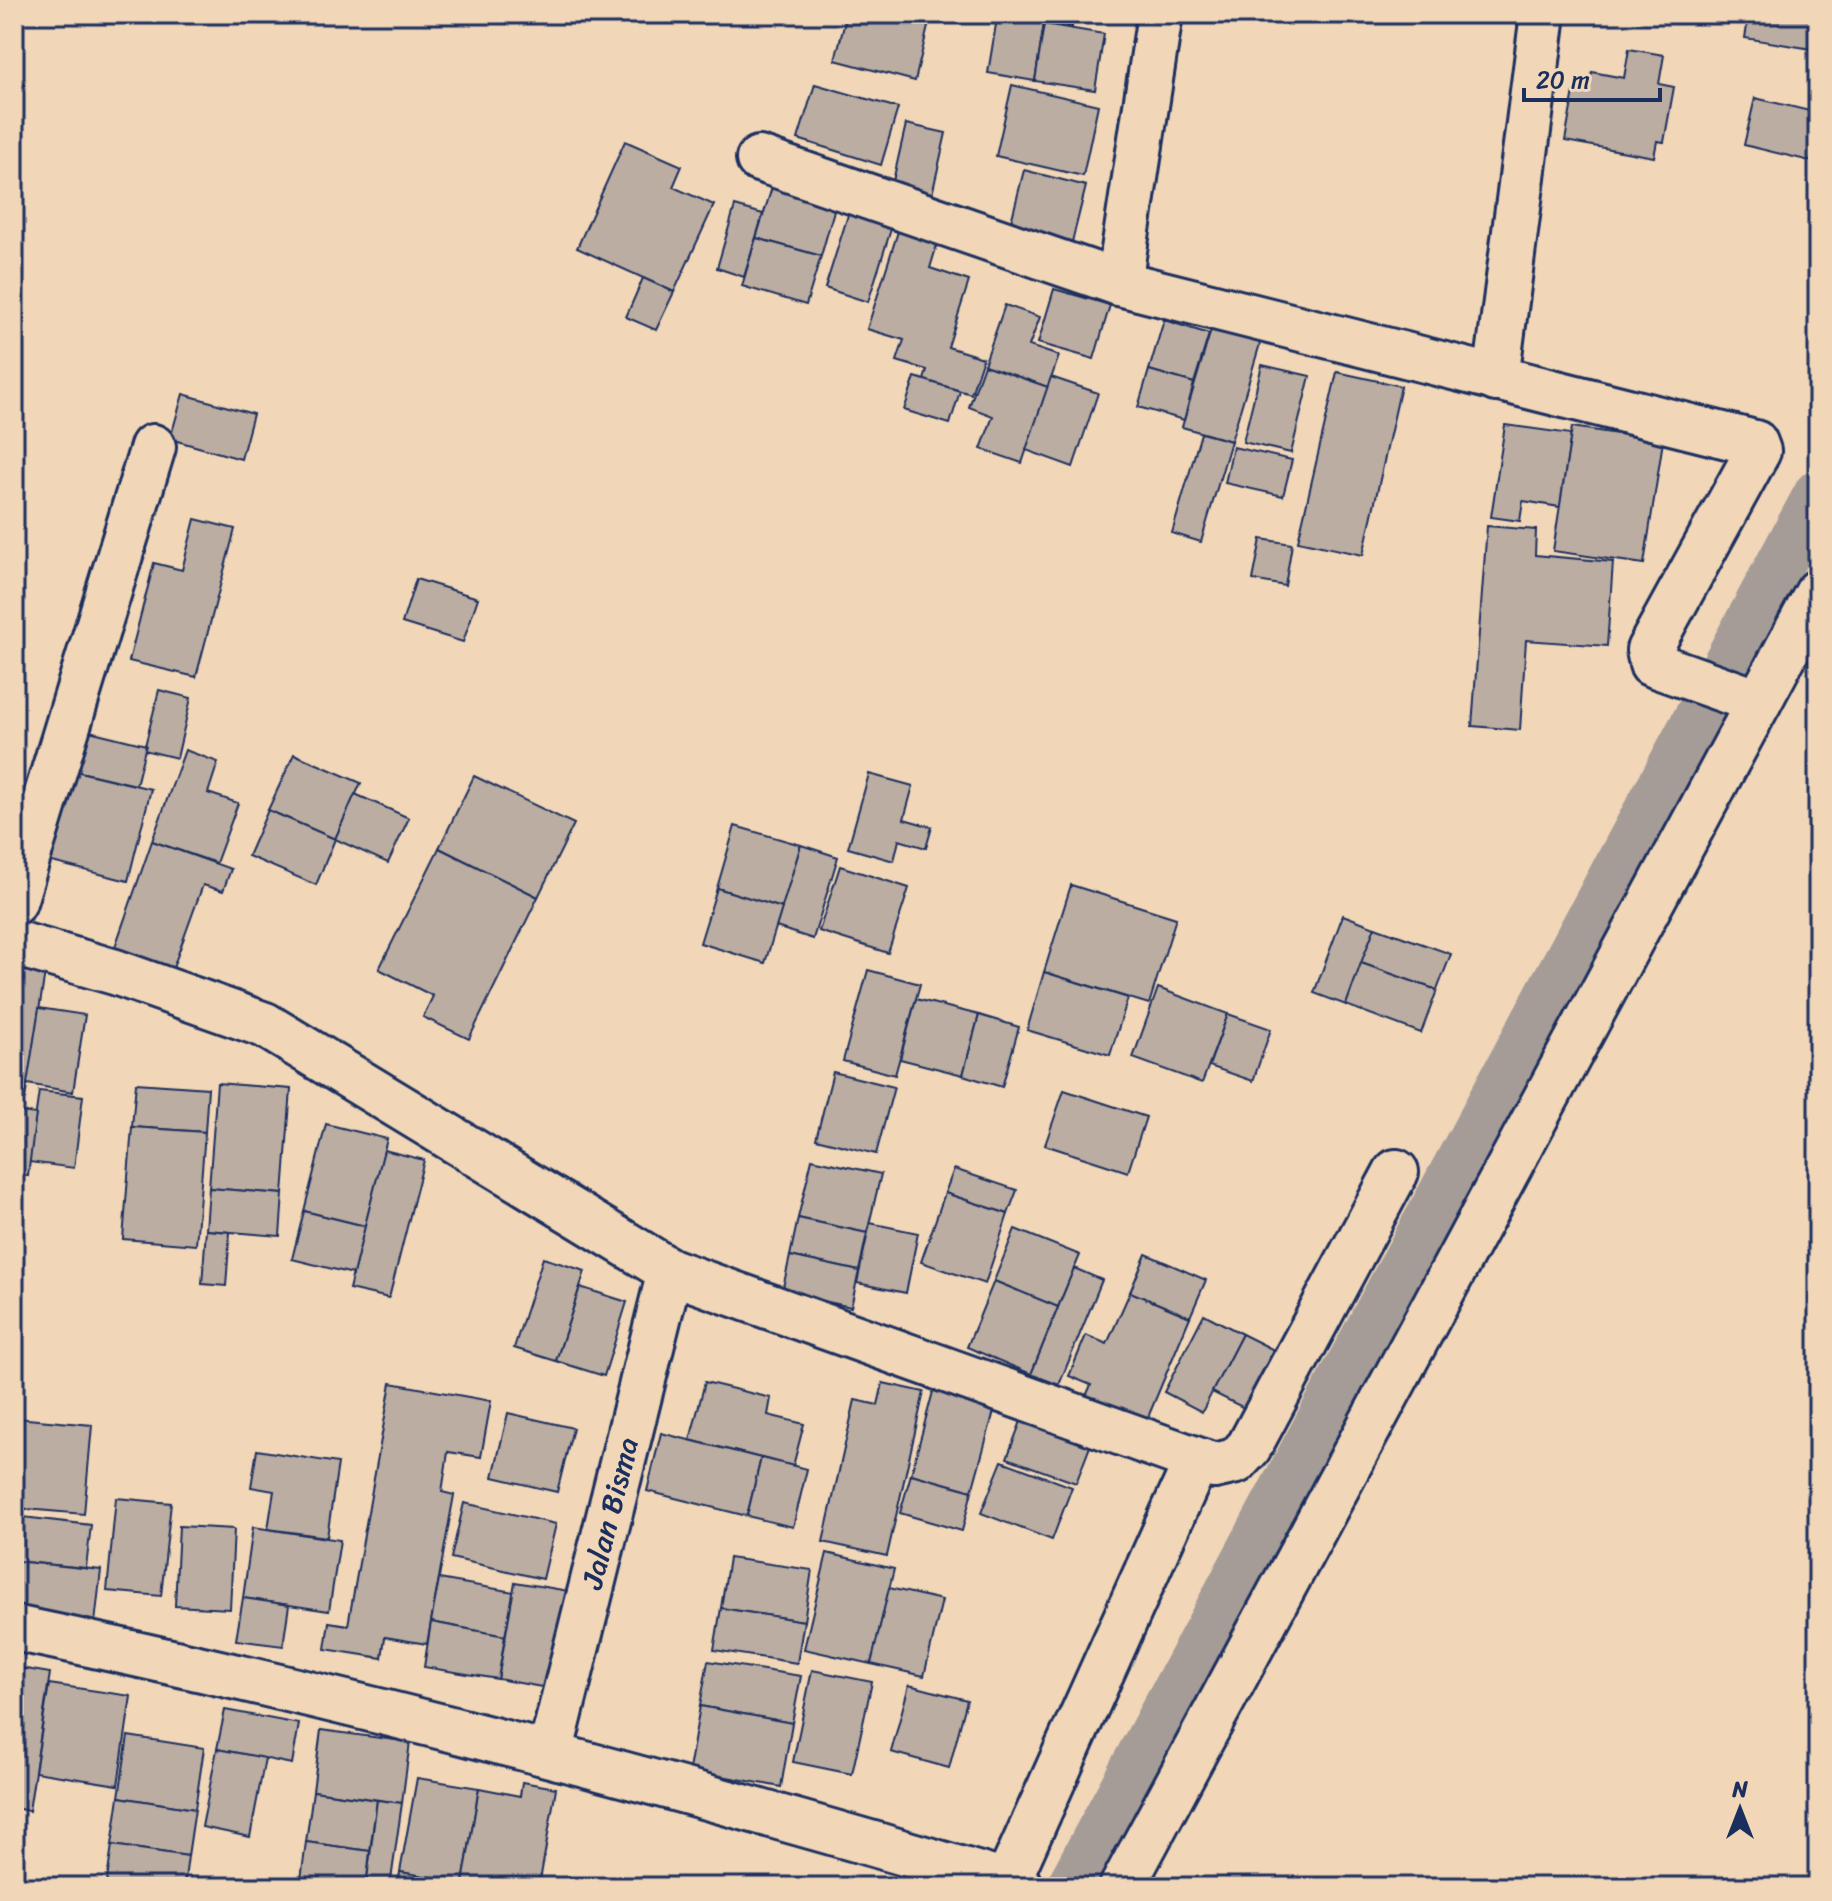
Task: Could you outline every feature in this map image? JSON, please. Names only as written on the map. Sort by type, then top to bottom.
[{"type":"street","points":[[1119,283],[1160,14]]},
{"type":"street","points":[[1496,379],[1543,14]]},
{"type":"street","points":[[759,159],[1119,283],[1759,447],[1649,650],[1652,664],[1745,697]]},
{"type":"street","points":[[14,902],[153,447]]},
{"type":"street","points":[[1122,1887],[1745,697],[1818,592]]},
{"type":"street","points":[[14,943],[115,972],[265,1025],[670,1271],[1196,1462],[1226,1465],[1236,1461],[1249,1447],[1396,1172]]},
{"type":"street","name":"Jalan Bisma","points":[[550,1754],[670,1271]]},
{"type":"street","points":[[14,1628],[191,1664],[550,1754],[1014,1885],[1196,1462]]},
{"type":"building","points":[[847,14],[931,14],[915,81],[835,60]]},
{"type":"building","points":[[1009,14],[1074,14],[1072,27]]},
{"type":"building","points":[[1643,14],[1685,14],[1684,21]]},
{"type":"building","points":[[1749,14],[1818,14],[1818,50],[1745,38]]},
{"type":"building","points":[[997,18],[1044,24],[1035,81],[988,73]]},
{"type":"building","points":[[1044,24],[1104,34],[1095,90],[1035,81]]},
{"type":"building","points":[[1629,49],[1664,55],[1659,84],[1674,87],[1664,142],[1657,141],[1654,157],[1565,141],[1574,91],[1588,93],[1592,72],[1624,78]]},
{"type":"building","points":[[815,84],[898,108],[881,165],[798,139]]},
{"type":"building","points":[[1012,85],[1098,105],[1083,176],[996,156]]},
{"type":"building","points":[[1755,98],[1818,113],[1818,163],[1744,145]]},
{"type":"building","points":[[906,124],[946,133],[931,199],[891,190]]},
{"type":"building","points":[[625,141],[682,166],[673,187],[714,205],[674,292],[577,248]]},
{"type":"building","points":[[1024,170],[1086,186],[1069,254],[1007,238]]},
{"type":"building","points":[[774,181],[837,200],[821,256],[756,238]]},
{"type":"building","points":[[735,206],[763,214],[744,277],[717,268]]},
{"type":"building","points":[[849,212],[892,226],[868,302],[825,288]]},
{"type":"building","points":[[901,222],[940,235],[930,268],[969,281],[948,347],[983,358],[971,394],[924,380],[927,370],[897,361],[904,340],[867,329]]},
{"type":"building","points":[[756,238],[821,256],[806,305],[742,286]]},
{"type":"building","points":[[643,278],[674,292],[656,330],[626,317]]},
{"type":"building","points":[[1054,289],[1110,305],[1094,359],[1038,343]]},
{"type":"building","points":[[1005,305],[1040,317],[1029,346],[1059,356],[1048,387],[984,365]]},
{"type":"building","points":[[1164,320],[1209,334],[1194,383],[1149,370]]},
{"type":"building","points":[[1213,323],[1262,337],[1231,441],[1182,427]]},
{"type":"building","points":[[984,365],[1048,387],[1022,463],[981,449],[993,416],[969,407]]},
{"type":"building","points":[[1262,365],[1310,376],[1291,453],[1243,442]]},
{"type":"building","points":[[1149,370],[1194,383],[1184,420],[1138,407]]},
{"type":"building","points":[[1337,372],[1401,386],[1363,555],[1298,541]]},
{"type":"building","points":[[915,377],[960,391],[950,424],[904,410]]},
{"type":"building","points":[[1051,377],[1098,393],[1073,467],[1026,450]]},
{"type":"building","points":[[183,394],[253,414],[241,459],[170,439]]},
{"type":"building","points":[[1505,425],[1571,434],[1560,507],[1523,501],[1520,521],[1491,517]]},
{"type":"building","points":[[1572,427],[1663,441],[1644,564],[1553,551]]},
{"type":"building","points":[[1201,433],[1231,441],[1201,542],[1172,533]]},
{"type":"building","points":[[1233,447],[1292,460],[1283,496],[1225,483]]},
{"type":"building","points":[[195,519],[235,529],[196,677],[129,661],[154,563],[182,570]]},
{"type":"building","points":[[1487,526],[1536,530],[1535,555],[1613,562],[1607,646],[1526,640],[1520,730],[1472,726]]},
{"type":"building","points":[[1261,539],[1292,544],[1285,586],[1253,580]]},
{"type":"building","points":[[416,579],[478,598],[463,642],[402,623]]},
{"type":"building","points":[[159,690],[191,698],[177,758],[144,750]]},
{"type":"building","points":[[77,728],[146,745],[136,785],[67,769]]},
{"type":"building","points":[[185,750],[218,762],[208,793],[238,803],[216,863],[152,841]]},
{"type":"building","points":[[294,754],[361,783],[335,839],[268,810]]},
{"type":"building","points":[[67,769],[151,789],[128,881],[44,860]]},
{"type":"building","points":[[869,774],[913,786],[904,819],[932,827],[926,848],[899,840],[894,861],[848,848]]},
{"type":"building","points":[[474,776],[574,824],[538,897],[439,848]]},
{"type":"building","points":[[355,794],[409,818],[388,863],[335,839]]},
{"type":"building","points":[[268,810],[335,839],[316,885],[248,856]]},
{"type":"building","points":[[735,826],[801,845],[782,908],[717,888]]},
{"type":"building","points":[[152,841],[231,869],[223,891],[203,885],[173,968],[115,947]]},
{"type":"building","points":[[801,845],[838,857],[813,939],[776,927]]},
{"type":"building","points":[[439,848],[538,897],[469,1039],[423,1017],[433,996],[379,969]]},
{"type":"building","points":[[840,866],[909,888],[888,953],[819,931]]},
{"type":"building","points":[[1071,885],[1176,918],[1149,1004],[1044,972]]},
{"type":"building","points":[[717,888],[782,908],[765,963],[700,943]]},
{"type":"building","points":[[1343,915],[1375,927],[1346,1005],[1314,993]]},
{"type":"building","points":[[1375,927],[1451,954],[1437,990],[1361,963]]},
{"type":"building","points":[[14,961],[46,966],[25,1099],[14,1097]]},
{"type":"building","points":[[1361,963],[1437,990],[1421,1033],[1346,1005]]},
{"type":"building","points":[[868,970],[920,984],[895,1075],[843,1061]]},
{"type":"building","points":[[1044,972],[1128,998],[1110,1055],[1027,1030]]},
{"type":"building","points":[[1158,988],[1228,1014],[1202,1083],[1133,1058]]},
{"type":"building","points":[[916,999],[979,1015],[963,1075],[900,1059]]},
{"type":"building","points":[[39,1008],[85,1015],[73,1092],[27,1084]]},
{"type":"building","points":[[1228,1014],[1271,1029],[1253,1081],[1209,1066]]},
{"type":"building","points":[[979,1015],[1019,1027],[1002,1087],[963,1075]]},
{"type":"building","points":[[833,1072],[894,1087],[876,1154],[816,1139]]},
{"type":"building","points":[[136,1083],[208,1088],[205,1132],[132,1127]]},
{"type":"building","points":[[217,1083],[291,1089],[283,1194],[209,1188]]},
{"type":"building","points":[[1064,1090],[1146,1117],[1128,1172],[1045,1145]]},
{"type":"building","points":[[39,1091],[83,1096],[74,1168],[29,1162]]},
{"type":"building","points":[[14,1111],[36,1114],[28,1176],[14,1174]]},
{"type":"building","points":[[326,1124],[387,1139],[365,1226],[304,1211]]},
{"type":"building","points":[[132,1127],[205,1132],[196,1245],[123,1239]]},
{"type":"building","points":[[384,1150],[424,1160],[389,1298],[349,1289]]},
{"type":"building","points":[[812,1159],[881,1174],[867,1233],[798,1218]]},
{"type":"building","points":[[954,1169],[1017,1190],[1008,1214],[945,1193]]},
{"type":"building","points":[[209,1188],[283,1194],[280,1236],[206,1230]]},
{"type":"building","points":[[945,1193],[1008,1214],[985,1284],[921,1262]]},
{"type":"building","points":[[304,1211],[365,1226],[353,1274],[292,1259]]},
{"type":"building","points":[[798,1218],[867,1233],[859,1271],[790,1256]]},
{"type":"building","points":[[870,1223],[918,1233],[906,1293],[857,1283]]},
{"type":"building","points":[[1015,1229],[1080,1255],[1058,1307],[994,1281]]},
{"type":"building","points":[[206,1230],[230,1232],[226,1286],[202,1284]]},
{"type":"building","points":[[1146,1254],[1206,1280],[1190,1317],[1130,1292]]},
{"type":"building","points":[[790,1256],[859,1271],[851,1307],[782,1292]]},
{"type":"building","points":[[543,1258],[585,1271],[556,1361],[514,1348]]},
{"type":"building","points":[[1074,1268],[1102,1280],[1059,1385],[1031,1374]]},
{"type":"building","points":[[994,1281],[1058,1307],[1031,1374],[967,1347]]},
{"type":"building","points":[[580,1287],[627,1302],[604,1376],[556,1361]]},
{"type":"building","points":[[1130,1292],[1190,1317],[1146,1422],[1086,1396],[1091,1385],[1069,1376],[1086,1335],[1107,1344]]},
{"type":"building","points":[[1204,1314],[1242,1334],[1202,1412],[1164,1392]]},
{"type":"building","points":[[1242,1334],[1278,1352],[1248,1410],[1212,1392]]},
{"type":"building","points":[[705,1382],[771,1398],[768,1415],[804,1424],[793,1466],[690,1440]]},
{"type":"building","points":[[391,1383],[491,1401],[481,1457],[448,1452],[442,1492],[454,1495],[427,1644],[385,1637],[382,1658],[325,1649],[329,1622],[348,1625]]},
{"type":"building","points":[[883,1383],[924,1392],[887,1556],[823,1542],[855,1400],[878,1405]]},
{"type":"building","points":[[14,1385],[19,1386],[14,1436]]},
{"type":"building","points":[[934,1388],[996,1404],[972,1491],[911,1474]]},
{"type":"building","points":[[508,1413],[573,1428],[557,1492],[493,1477]]},
{"type":"building","points":[[1023,1416],[1092,1441],[1076,1483],[1007,1458]]},
{"type":"building","points":[[16,1418],[92,1425],[84,1514],[14,1508]]},
{"type":"building","points":[[661,1433],[761,1458],[747,1516],[647,1491]]},
{"type":"building","points":[[257,1450],[338,1463],[327,1537],[268,1529],[274,1491],[251,1487]]},
{"type":"building","points":[[761,1458],[807,1469],[793,1527],[747,1516]]},
{"type":"building","points":[[1002,1461],[1072,1487],[1052,1540],[981,1513]]},
{"type":"building","points":[[911,1474],[972,1491],[962,1531],[900,1513]]},
{"type":"building","points":[[116,1498],[171,1503],[161,1596],[107,1591]]},
{"type":"building","points":[[464,1503],[556,1524],[543,1579],[451,1558]]},
{"type":"building","points":[[14,1516],[91,1525],[86,1568],[14,1561]]},
{"type":"building","points":[[179,1526],[234,1529],[230,1609],[175,1606]]},
{"type":"building","points":[[253,1527],[340,1540],[329,1611],[243,1598]]},
{"type":"building","points":[[827,1553],[894,1569],[871,1664],[804,1649]]},
{"type":"building","points":[[729,1558],[812,1570],[804,1621],[721,1608]]},
{"type":"building","points":[[14,1561],[101,1570],[95,1623],[14,1614]]},
{"type":"building","points":[[439,1579],[514,1592],[505,1636],[431,1622]]},
{"type":"building","points":[[515,1582],[581,1593],[564,1691],[498,1679]]},
{"type":"building","points":[[889,1588],[942,1600],[924,1676],[871,1664]]},
{"type":"building","points":[[243,1598],[289,1605],[283,1646],[236,1640]]},
{"type":"building","points":[[721,1608],[804,1621],[797,1663],[714,1650]]},
{"type":"building","points":[[431,1622],[505,1636],[498,1679],[424,1667]]},
{"type":"building","points":[[708,1661],[801,1676],[792,1723],[700,1706]]},
{"type":"building","points":[[14,1667],[50,1673],[29,1811],[14,1808]]},
{"type":"building","points":[[812,1670],[872,1682],[852,1774],[793,1762]]},
{"type":"building","points":[[49,1684],[131,1696],[118,1785],[35,1772]]},
{"type":"building","points":[[909,1685],[967,1700],[949,1768],[891,1752]]},
{"type":"building","points":[[700,1706],[792,1723],[781,1787],[689,1770]]},
{"type":"building","points":[[225,1710],[299,1724],[292,1764],[217,1749]]},
{"type":"building","points":[[321,1730],[410,1742],[402,1803],[313,1791]]},
{"type":"building","points":[[128,1736],[204,1748],[195,1809],[119,1797]]},
{"type":"building","points":[[217,1749],[265,1758],[250,1837],[202,1827]]},
{"type":"building","points":[[417,1778],[479,1788],[463,1883],[400,1872]]},
{"type":"building","points":[[522,1782],[556,1788],[539,1887],[463,1883],[479,1788],[520,1796]]},
{"type":"building","points":[[313,1791],[377,1800],[370,1851],[306,1842]]},
{"type":"building","points":[[119,1797],[195,1809],[188,1856],[112,1845]]},
{"type":"building","points":[[377,1800],[402,1803],[390,1887],[366,1887]]},
{"type":"building","points":[[306,1842],[370,1851],[366,1887],[300,1887]]},
{"type":"building","points":[[112,1845],[188,1856],[184,1887],[106,1887]]},
{"type":"building","points":[[400,1872],[472,1884],[471,1887],[398,1887]]},
{"type":"waterway","points":[[1070,1887],[1818,493]]}]
